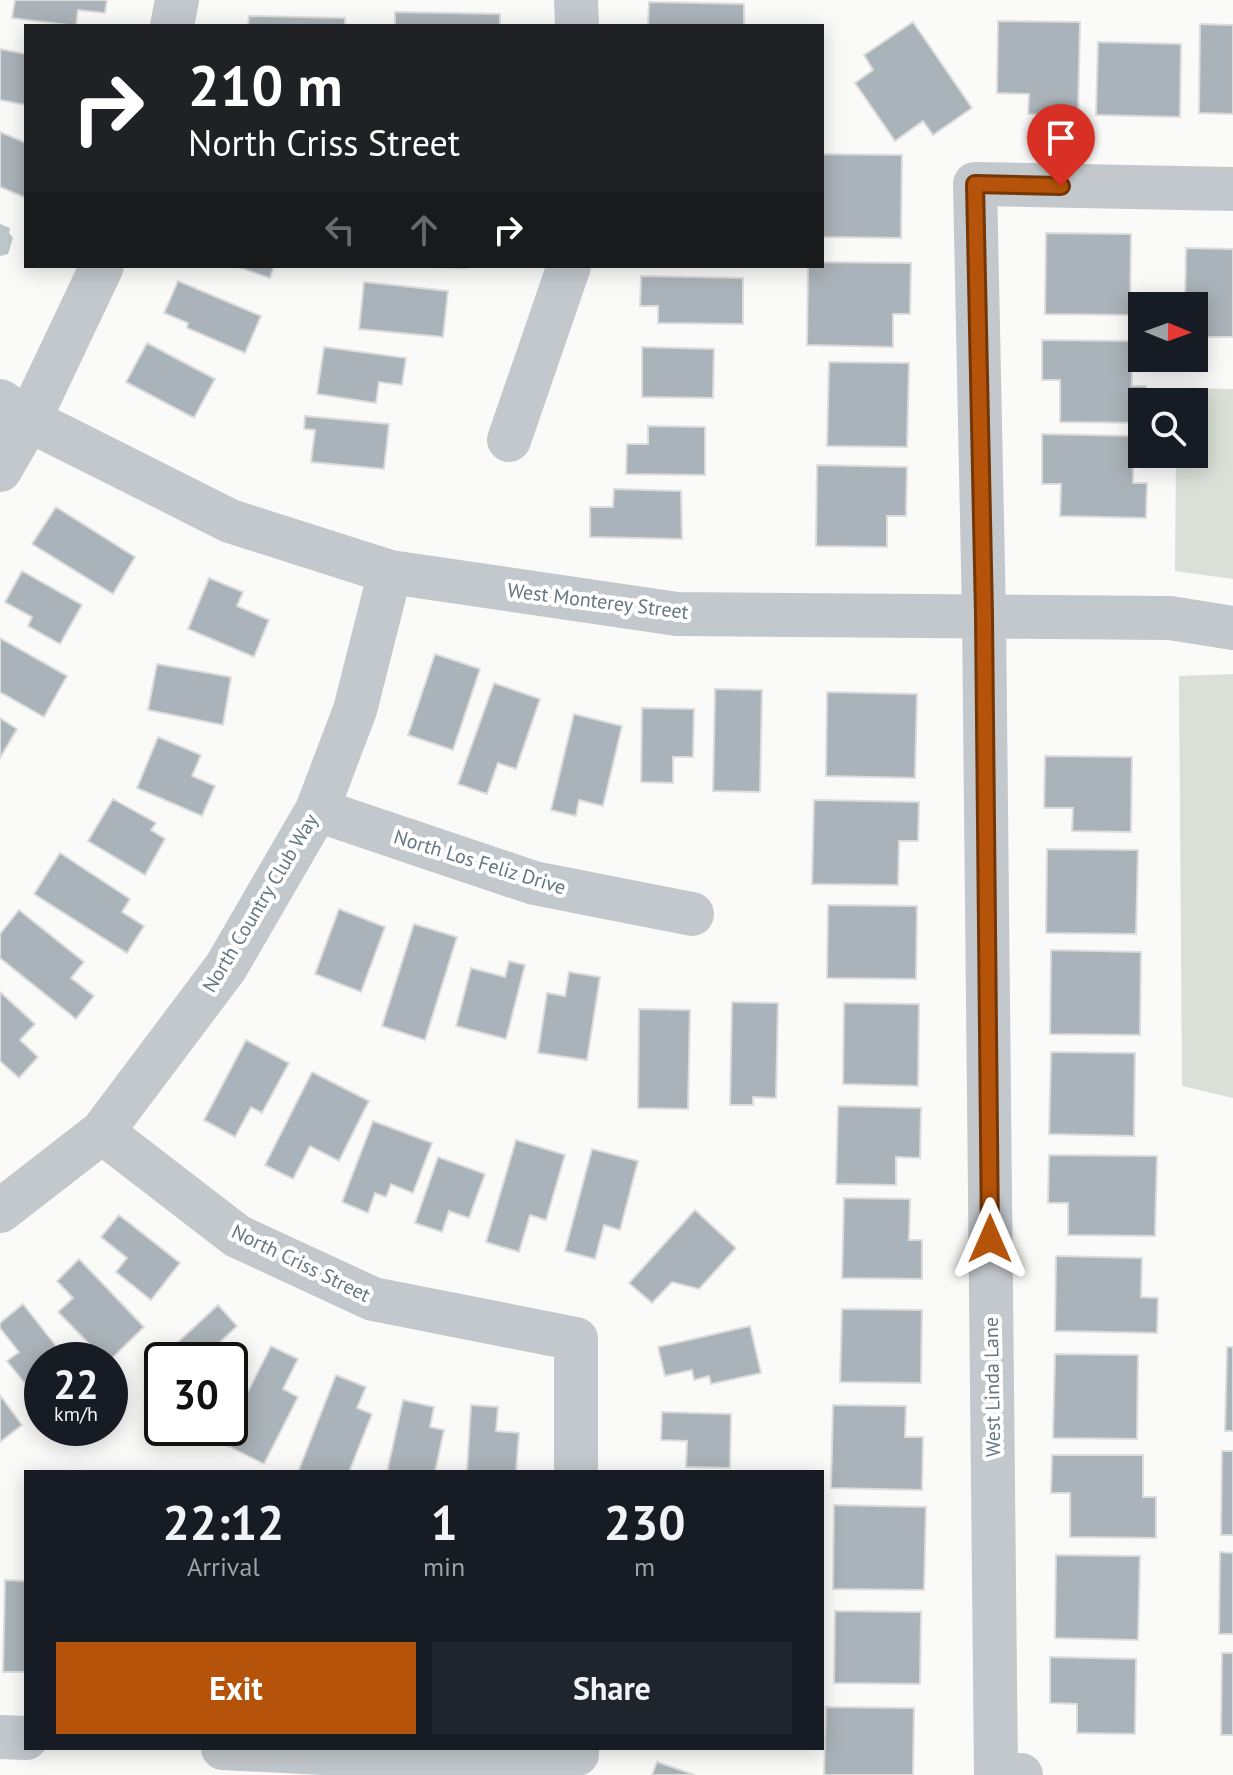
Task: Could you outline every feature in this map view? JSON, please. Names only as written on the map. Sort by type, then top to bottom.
[{"type":"street","points":[[172,24],[177,0]]},
{"type":"street","points":[[576,0],[577,24]]},
{"type":"street","name":"West Linda Lane","points":[[1008,1774],[975,184],[1233,189]]},
{"type":"street","points":[[0,470],[14,410],[101,268]]},
{"type":"street","points":[[509,440],[568,268]]},
{"type":"street","name":"West Monterey Street","points":[[14,410],[230,521],[390,572],[677,614],[1170,618],[1233,628]]},
{"type":"street","name":"North Country Club Way","points":[[0,1211],[102,1132],[226,967],[317,810],[355,710],[390,572]]},
{"type":"street","name":"North Los Feliz Drive","points":[[317,810],[534,883],[692,914]]},
{"type":"street","name":"North Criss Street","points":[[102,1132],[237,1236],[373,1299],[576,1339],[576,1470]]},
{"type":"street","points":[[0,1737],[24,1738]]},
{"type":"street","points":[[263,1750],[525,1763],[577,1751]]},
{"type":"shaded area","points":[[0,224],[10,228],[13,238],[8,254],[0,256]]},
{"type":"shaded area","points":[[1208,389],[1233,389],[1233,579],[1175,571],[1176,468],[1208,468]]},
{"type":"shaded area","points":[[1233,674],[1233,1098],[1182,1086],[1179,676]]},
{"type":"building","points":[[15,0],[107,0],[105,13],[78,10],[76,24],[12,18]]},
{"type":"building","points":[[649,2],[744,4],[744,24],[648,24]]},
{"type":"building","points":[[395,12],[500,14],[500,24],[395,24]]},
{"type":"building","points":[[249,16],[345,18],[345,24],[248,24]]},
{"type":"building","points":[[998,21],[1080,22],[1078,115],[1028,114],[1029,94],[997,93]]},
{"type":"building","points":[[913,22],[972,108],[933,135],[923,121],[895,141],[855,83],[873,70],[864,55]]},
{"type":"building","points":[[1200,24],[1233,25],[1233,114],[1199,113]]},
{"type":"building","points":[[1098,42],[1181,44],[1180,117],[1096,115]]},
{"type":"building","points":[[0,49],[24,54],[24,105],[0,100]]},
{"type":"building","points":[[0,132],[24,142],[24,197],[0,187]]},
{"type":"building","points":[[824,154],[902,155],[901,238],[824,237]]},
{"type":"building","points":[[1046,233],[1131,234],[1128,315],[1045,314]]},
{"type":"building","points":[[1186,248],[1233,249],[1233,337],[1208,337],[1208,292],[1185,292]]},
{"type":"building","points":[[824,262],[911,263],[910,314],[893,314],[893,347],[807,345],[808,268],[824,268]]},
{"type":"building","points":[[241,268],[273,268],[270,278]]},
{"type":"building","points":[[641,276],[743,278],[743,324],[658,323],[658,306],[640,306]]},
{"type":"building","points":[[178,281],[261,316],[245,353],[187,328],[188,323],[164,313]]},
{"type":"building","points":[[364,282],[448,291],[443,337],[359,329]]},
{"type":"building","points":[[1042,340],[1128,341],[1128,372],[1132,372],[1132,386],[1146,388],[1128,388],[1128,423],[1060,422],[1060,380],[1042,380]]},
{"type":"building","points":[[147,343],[215,379],[194,418],[126,382]]},
{"type":"building","points":[[324,347],[406,358],[402,385],[379,382],[376,403],[317,394]]},
{"type":"building","points":[[642,347],[714,349],[713,398],[642,397]]},
{"type":"building","points":[[829,362],[909,363],[907,447],[827,446]]},
{"type":"building","points":[[305,416],[389,424],[384,469],[311,462],[315,430],[304,429]]},
{"type":"building","points":[[648,426],[705,427],[705,475],[626,474],[627,444],[648,444]]},
{"type":"building","points":[[1042,434],[1128,436],[1128,468],[1133,468],[1133,483],[1147,483],[1146,518],[1060,516],[1061,484],[1042,484]]},
{"type":"building","points":[[817,465],[907,467],[906,516],[887,516],[887,547],[816,546]]},
{"type":"building","points":[[614,489],[681,491],[682,539],[590,537],[590,507],[613,507]]},
{"type":"building","points":[[56,507],[135,557],[113,594],[32,544]]},
{"type":"building","points":[[22,571],[82,605],[60,644],[28,626],[32,617],[5,602]]},
{"type":"building","points":[[209,578],[243,592],[237,606],[269,620],[254,657],[188,629]]},
{"type":"building","points":[[0,638],[67,676],[44,717],[0,692]]},
{"type":"building","points":[[435,654],[480,669],[453,750],[408,735]]},
{"type":"building","points":[[157,664],[231,677],[223,725],[148,710]]},
{"type":"building","points":[[494,683],[540,699],[516,769],[498,763],[487,794],[458,784]]},
{"type":"building","points":[[715,689],[762,690],[760,792],[713,791]]},
{"type":"building","points":[[827,692],[917,694],[915,778],[826,776]]},
{"type":"building","points":[[642,708],[694,709],[693,757],[673,757],[673,783],[641,782]]},
{"type":"building","points":[[574,714],[622,726],[603,806],[579,800],[576,816],[551,810]]},
{"type":"building","points":[[0,718],[17,729],[0,758]]},
{"type":"building","points":[[158,737],[201,755],[192,776],[215,786],[202,816],[137,788]]},
{"type":"building","points":[[1045,756],[1132,757],[1131,832],[1072,831],[1073,808],[1044,808]]},
{"type":"building","points":[[113,799],[156,823],[151,830],[165,839],[145,875],[88,841]]},
{"type":"building","points":[[814,800],[919,802],[918,841],[899,841],[898,885],[812,884]]},
{"type":"building","points":[[1047,849],[1138,850],[1136,934],[1046,933]]},
{"type":"building","points":[[60,853],[130,899],[122,912],[144,926],[127,953],[34,894]]},
{"type":"building","points":[[828,905],[917,906],[916,979],[827,978]]},
{"type":"building","points":[[339,909],[385,927],[361,992],[315,974]]},
{"type":"building","points":[[19,910],[84,962],[71,978],[94,996],[76,1019],[0,958],[0,934]]},
{"type":"building","points":[[414,924],[457,937],[425,1040],[382,1026]]},
{"type":"building","points":[[1051,950],[1141,952],[1140,1035],[1050,1034]]},
{"type":"building","points":[[509,961],[525,965],[506,1039],[456,1026],[471,968],[505,977]]},
{"type":"building","points":[[569,972],[600,977],[587,1060],[538,1053],[547,993],[565,996]]},
{"type":"building","points":[[0,992],[35,1024],[20,1040],[38,1057],[19,1078],[0,1061]]},
{"type":"building","points":[[732,1002],[778,1003],[776,1098],[753,1097],[753,1105],[730,1105]]},
{"type":"building","points":[[844,1003],[919,1004],[918,1086],[843,1084]]},
{"type":"building","points":[[639,1009],[690,1010],[688,1109],[638,1108]]},
{"type":"building","points":[[246,1040],[289,1063],[262,1113],[251,1107],[235,1137],[204,1120]]},
{"type":"building","points":[[1051,1052],[1135,1053],[1134,1136],[1049,1134]]},
{"type":"building","points":[[312,1072],[369,1101],[339,1161],[310,1146],[293,1179],[265,1165]]},
{"type":"building","points":[[838,1106],[921,1108],[920,1158],[896,1157],[896,1185],[836,1184]]},
{"type":"building","points":[[373,1121],[432,1143],[413,1193],[391,1184],[386,1197],[375,1193],[368,1213],[342,1202]]},
{"type":"building","points":[[516,1140],[565,1155],[546,1220],[530,1215],[519,1252],[486,1242]]},
{"type":"building","points":[[592,1149],[638,1161],[620,1230],[604,1225],[595,1259],[565,1251]]},
{"type":"building","points":[[1049,1155],[1157,1156],[1155,1236],[1068,1235],[1068,1203],[1048,1203]]},
{"type":"building","points":[[438,1157],[485,1174],[469,1218],[449,1211],[442,1232],[415,1223]]},
{"type":"building","points":[[844,1198],[910,1199],[909,1240],[922,1240],[922,1279],[842,1278]]},
{"type":"building","points":[[695,1210],[736,1248],[699,1289],[672,1282],[652,1303],[629,1283]]},
{"type":"building","points":[[119,1215],[180,1263],[151,1300],[116,1272],[127,1258],[101,1237]]},
{"type":"building","points":[[1056,1256],[1142,1258],[1141,1297],[1158,1298],[1157,1333],[1055,1331]]},
{"type":"building","points":[[79,1259],[144,1327],[128,1343],[87,1342],[58,1312],[73,1298],[57,1281]]},
{"type":"building","points":[[23,1304],[53,1342],[24,1342],[24,1382],[7,1361],[19,1352],[0,1328],[0,1323]]},
{"type":"building","points":[[218,1305],[237,1326],[220,1342],[178,1342]]},
{"type":"building","points":[[842,1309],[922,1310],[921,1383],[840,1382]]},
{"type":"building","points":[[750,1326],[761,1373],[711,1384],[709,1376],[694,1380],[692,1370],[665,1376],[658,1347]]},
{"type":"building","points":[[271,1346],[298,1359],[283,1389],[298,1397],[264,1464],[228,1446],[248,1446],[248,1392]]},
{"type":"building","points":[[1227,1347],[1233,1347],[1233,1431],[1225,1431]]},
{"type":"building","points":[[1055,1354],[1138,1355],[1137,1439],[1053,1438]]},
{"type":"building","points":[[336,1375],[366,1387],[357,1408],[372,1414],[350,1470],[299,1470]]},
{"type":"building","points":[[0,1395],[22,1425],[0,1442]]},
{"type":"building","points":[[403,1400],[434,1407],[430,1427],[444,1430],[435,1470],[387,1470]]},
{"type":"building","points":[[471,1405],[498,1407],[496,1431],[519,1433],[516,1470],[467,1470]]},
{"type":"building","points":[[833,1405],[906,1406],[905,1437],[923,1437],[922,1490],[831,1488]]},
{"type":"building","points":[[662,1412],[731,1414],[730,1468],[686,1467],[687,1441],[661,1440]]},
{"type":"building","points":[[1222,1451],[1233,1451],[1233,1535],[1221,1535]]},
{"type":"building","points":[[1052,1455],[1143,1455],[1143,1497],[1156,1497],[1156,1538],[1070,1537],[1070,1493],[1051,1493]]},
{"type":"building","points":[[834,1505],[926,1507],[924,1590],[833,1589]]},
{"type":"building","points":[[1220,1552],[1233,1553],[1233,1634],[1219,1634]]},
{"type":"building","points":[[1056,1555],[1140,1556],[1138,1640],[1055,1638]]},
{"type":"building","points":[[5,1580],[24,1581],[24,1672],[3,1672]]},
{"type":"building","points":[[835,1611],[921,1612],[920,1684],[834,1683]]},
{"type":"building","points":[[1222,1653],[1233,1653],[1233,1735],[1221,1735]]},
{"type":"building","points":[[1050,1657],[1136,1659],[1135,1734],[1077,1733],[1077,1704],[1050,1703]]},
{"type":"building","points":[[826,1707],[914,1708],[913,1775],[824,1775]]},
{"type":"building","points":[[657,1762],[695,1775],[652,1775]]},
{"type":"route","points":[[990,1239],[984,615],[975,184],[1061,186]]}]
